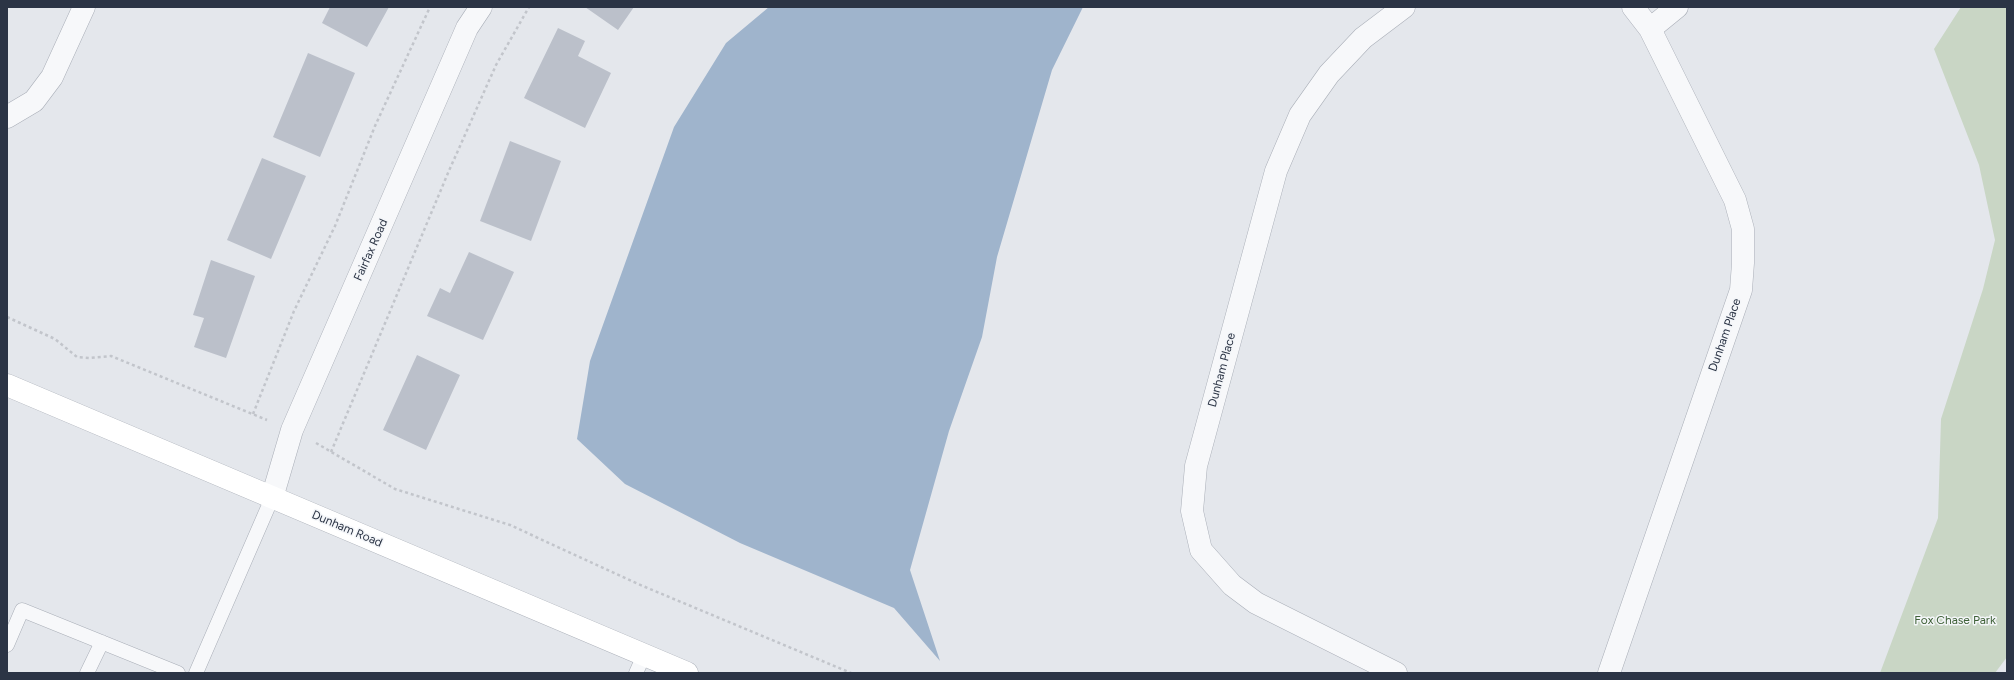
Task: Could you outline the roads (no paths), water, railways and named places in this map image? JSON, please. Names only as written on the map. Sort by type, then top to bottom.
[{"type":"street","points":[[7,117],[34,101],[52,77],[84,7]]},
{"type":"street","name":"Fairfax Road","points":[[272,498],[292,430],[467,28],[481,7]]},
{"type":"street","name":"Dunham Place","points":[[1396,673],[1256,603],[1232,585],[1202,550],[1192,511],[1196,466],[1276,171],[1300,115],[1329,74],[1364,38],[1404,7]]},
{"type":"street","name":"Dunham Place","points":[[1608,673],[1741,290],[1743,263],[1743,230],[1735,200],[1650,29],[1633,7]]},
{"type":"street","points":[[1650,29],[1677,7]]},
{"type":"street","name":"Dunham Road","points":[[7,385],[272,498],[640,664],[687,673]]},
{"type":"lane","points":[[196,673],[272,498]]},
{"type":"lane","points":[[7,645],[22,610],[178,673]]},
{"type":"lane","points":[[87,673],[102,642]]},
{"type":"water","points":[[769,7],[1083,7],[1052,70],[997,257],[982,337],[949,431],[910,570],[940,661],[894,608],[740,543],[625,484],[577,439],[590,361],[674,127],[726,43]]},
{"type":"park label","name":"Fox Chase Park","points":[[1955,620]]}]
